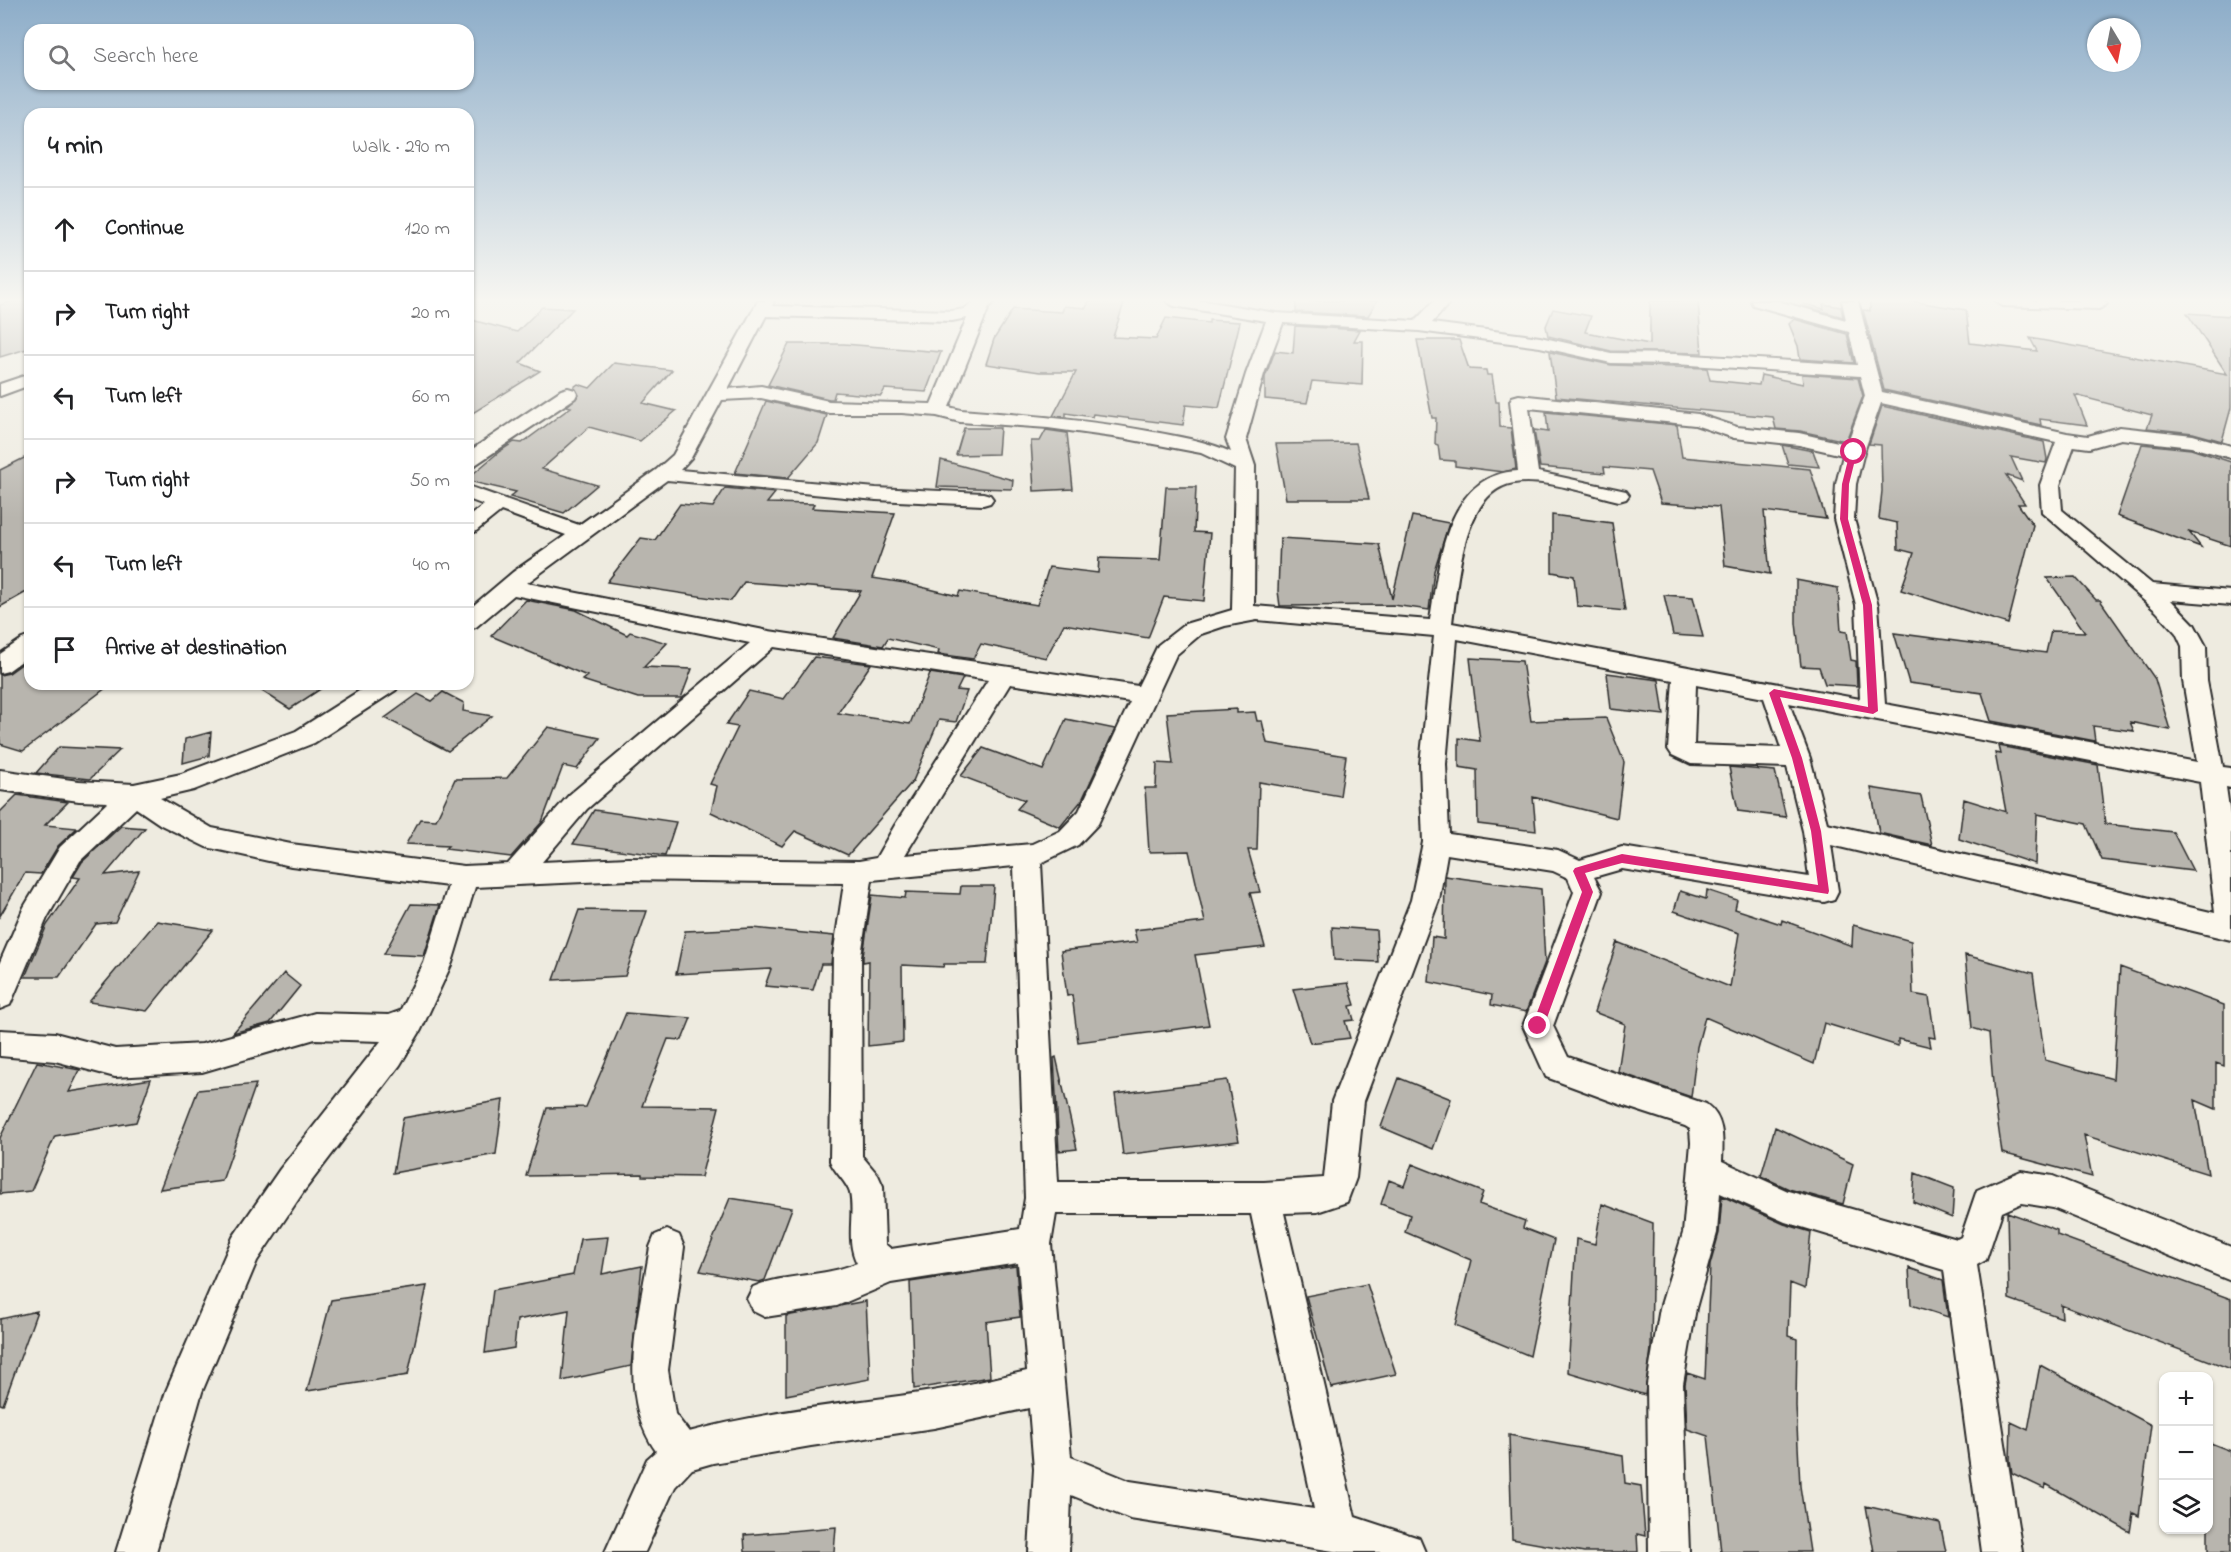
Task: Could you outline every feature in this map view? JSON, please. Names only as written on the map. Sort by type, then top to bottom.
[{"type":"street","points":[[474,617],[510,586],[663,474],[681,458],[727,373]]},
{"type":"street","points":[[938,410],[954,373]]},
{"type":"street","points":[[1243,615],[1245,466],[1236,439],[1255,373]]},
{"type":"street","points":[[1869,373],[1874,396],[1854,452],[1846,484],[1844,519],[1867,605],[1873,711]]},
{"type":"street","points":[[0,390],[24,381]]},
{"type":"street","points":[[716,395],[761,392],[829,407],[902,407],[938,410],[960,416],[1048,422],[1127,433],[1211,450],[1245,466]]},
{"type":"street","points":[[474,457],[568,394]]},
{"type":"street","points":[[1874,396],[2067,439],[2089,442],[2120,433],[2193,441],[2231,452]]},
{"type":"street","points":[[1528,477],[1519,401],[1698,420],[1734,432],[1799,439],[1854,452]]},
{"type":"street","points":[[1211,450],[1236,439]]},
{"type":"street","points":[[1816,831],[1992,874],[2231,926],[2221,777],[2196,681],[2194,646],[2186,629],[2146,591],[2052,512],[2050,485],[2067,439]]},
{"type":"street","points":[[663,474],[876,494],[983,499]]},
{"type":"street","points":[[1042,1198],[1264,1198],[1317,1196],[1335,1191],[1340,1178],[1348,1101],[1425,900],[1436,842],[1433,764],[1443,629],[1457,529],[1479,491],[1490,482],[1511,477],[1528,477],[1619,495]]},
{"type":"street","points":[[474,494],[581,533]]},
{"type":"street","points":[[474,522],[499,503]]},
{"type":"street","points":[[510,586],[769,639],[1145,696]]},
{"type":"street","points":[[2146,591],[2231,598]]},
{"type":"street","points":[[134,794],[170,818],[206,837],[291,855],[464,877],[628,869],[872,869],[1035,854],[1069,838],[1089,817],[1166,651],[1193,629],[1257,613],[1443,629],[2221,777]]},
{"type":"street","points":[[515,874],[578,802],[769,639]]},
{"type":"street","points":[[0,665],[24,648]]},
{"type":"street","points":[[890,1266],[875,1259],[868,1249],[866,1186],[846,1161],[847,956],[872,869],[904,832],[1003,675]]},
{"type":"street","points":[[1685,675],[1681,749],[1691,755],[1797,758]]},
{"type":"street","points":[[0,780],[80,791],[134,794],[185,783],[305,737],[379,690]]},
{"type":"street","points":[[1578,871],[1622,858],[1824,891],[1816,831],[1797,758],[1774,693]]},
{"type":"street","points":[[0,996],[34,915],[70,854],[134,794]]},
{"type":"street","points":[[1436,842],[1558,861],[1578,871],[1588,892],[1538,1026],[1557,1067],[1630,1094],[1695,1114],[1705,1122],[1707,1143],[1700,1233],[1678,1308],[1665,1384],[1669,1552]]},
{"type":"street","points":[[1027,855],[1042,1198],[1034,1244],[1053,1469],[1049,1552]]},
{"type":"street","points":[[136,1552],[183,1391],[245,1249],[292,1180],[389,1054],[410,1021],[438,963],[464,877]]},
{"type":"street","points":[[0,1043],[55,1047],[115,1063],[202,1058],[315,1026],[389,1028],[410,1021]]},
{"type":"street","points":[[1705,1170],[1785,1206],[1959,1257],[1974,1248],[1989,1201],[2021,1187],[2053,1192],[2231,1264]]},
{"type":"street","points":[[1264,1198],[1339,1532]]},
{"type":"street","points":[[765,1299],[837,1289],[890,1266],[1034,1244]]},
{"type":"street","points":[[667,1247],[650,1370],[658,1422],[681,1453]]},
{"type":"street","points":[[1959,1257],[2002,1552]]},
{"type":"street","points":[[625,1552],[661,1473],[681,1453],[713,1444],[811,1426],[934,1409],[1045,1386]]},
{"type":"street","points":[[1053,1469],[1130,1500],[1339,1532],[1405,1552]]},
{"type":"building","points":[[474,373],[536,373],[474,412]]},
{"type":"building","points":[[604,373],[669,373],[643,403],[676,411],[640,441],[589,427],[542,469],[597,485],[564,513],[510,497],[516,492],[474,482],[474,473],[500,451],[514,442],[522,443],[571,407],[567,406],[579,395],[574,387],[578,384],[590,388]]},
{"type":"building","points":[[774,373],[933,373],[926,392],[885,389],[881,396],[835,392],[833,399],[829,399],[768,385]]},
{"type":"building","points":[[1075,373],[1227,373],[1219,408],[1186,405],[1183,425],[1093,414],[1092,417],[1066,413],[1066,417],[1053,416]]},
{"type":"building","points":[[1266,373],[1362,373],[1362,385],[1312,381],[1307,403],[1265,399]]},
{"type":"building","points":[[1423,373],[1492,375],[1496,402],[1499,402],[1500,427],[1511,428],[1516,469],[1503,472],[1455,466],[1455,461],[1440,460],[1438,445],[1435,444],[1436,418],[1432,418]]},
{"type":"building","points":[[1553,373],[1708,373],[1710,380],[1759,385],[1761,375],[1803,384],[1802,374],[1858,378],[1863,396],[1846,441],[1800,431],[1776,429],[1773,417],[1556,397]]},
{"type":"building","points":[[1880,373],[2231,373],[2231,408],[2222,441],[2193,433],[2147,428],[2152,415],[2075,395],[2087,425],[2040,419],[2041,425],[1884,390]]},
{"type":"building","points":[[766,401],[827,415],[818,443],[788,478],[735,473]]},
{"type":"building","points":[[1882,406],[2044,442],[2046,463],[2011,457],[2022,481],[2006,475],[2025,504],[2018,504],[2033,525],[2008,624],[1901,590],[1914,553],[1898,549],[1897,523],[1879,519],[1882,491],[1881,445],[1869,444]]},
{"type":"building","points":[[1546,412],[1677,425],[1682,457],[1810,469],[1826,519],[1764,511],[1770,574],[1725,566],[1719,507],[1661,503],[1650,471],[1604,467],[1605,473],[1540,467],[1534,430],[1548,432]]},
{"type":"building","points":[[964,428],[1000,428],[998,454],[956,455]]},
{"type":"building","points":[[1046,430],[1067,433],[1073,489],[1034,491],[1031,441],[1040,441]]},
{"type":"building","points":[[1356,443],[1369,499],[1286,499],[1276,444]]},
{"type":"building","points":[[2142,444],[2191,449],[2231,462],[2231,546],[2189,532],[2201,547],[2117,516]]},
{"type":"building","points":[[1782,445],[1813,451],[1819,467],[1788,464]]},
{"type":"building","points":[[24,458],[24,593],[0,607],[0,470]]},
{"type":"building","points":[[941,460],[1013,480],[1012,489],[937,487]]},
{"type":"building","points":[[1166,487],[1196,487],[1194,532],[1210,533],[1204,601],[1164,597],[1148,638],[1064,624],[1046,658],[981,644],[973,659],[938,654],[939,650],[888,638],[883,646],[833,638],[861,591],[744,582],[731,601],[607,582],[641,538],[655,540],[680,504],[713,507],[725,488],[775,493],[767,503],[814,504],[812,508],[895,513],[872,578],[905,583],[958,596],[960,591],[1037,605],[1049,567],[1098,573],[1099,558],[1160,560]]},
{"type":"building","points":[[1552,515],[1612,523],[1625,611],[1577,606],[1574,576],[1552,572]]},
{"type":"building","points":[[1412,516],[1449,523],[1434,571],[1429,610],[1393,605],[1280,606],[1278,591],[1280,538],[1379,544],[1392,599]]},
{"type":"building","points":[[2075,577],[2096,600],[2100,600],[2155,679],[2170,730],[2130,722],[2134,731],[2093,726],[2095,741],[1991,721],[1982,693],[1909,683],[1894,633],[2046,653],[2051,631],[2085,632],[2047,578]]},
{"type":"building","points":[[1796,580],[1838,588],[1841,631],[1847,632],[1851,660],[1856,661],[1857,686],[1825,684],[1819,667],[1801,666],[1796,623]]},
{"type":"building","points":[[1664,595],[1693,597],[1703,637],[1673,635]]},
{"type":"building","points":[[526,600],[576,610],[627,635],[630,632],[667,643],[644,667],[692,669],[681,698],[638,698],[582,680],[587,676],[491,636]]},
{"type":"building","points":[[814,657],[871,664],[838,713],[910,724],[930,673],[963,678],[957,690],[967,691],[956,722],[939,720],[913,781],[848,855],[795,831],[782,846],[711,812],[717,786],[710,784],[738,727],[726,725],[749,691],[784,699]]},
{"type":"building","points":[[1470,658],[1522,661],[1531,721],[1606,718],[1624,762],[1617,818],[1533,797],[1536,831],[1478,824],[1477,770],[1459,767],[1459,738],[1480,741]]},
{"type":"building","points":[[24,662],[24,690],[103,690],[23,751],[0,744],[0,675],[9,673]]},
{"type":"building","points":[[1607,673],[1659,680],[1664,715],[1611,709]]},
{"type":"building","points":[[260,690],[319,690],[290,709]]},
{"type":"building","points":[[443,692],[464,703],[463,711],[492,716],[448,751],[385,718],[418,694],[432,701]]},
{"type":"building","points":[[1237,709],[1237,713],[1255,712],[1257,721],[1262,721],[1267,743],[1346,756],[1340,796],[1259,782],[1257,850],[1248,850],[1260,892],[1250,893],[1265,947],[1195,955],[1209,1025],[1078,1042],[1072,995],[1067,996],[1061,951],[1137,942],[1134,930],[1205,922],[1189,851],[1149,852],[1145,788],[1156,788],[1157,763],[1173,764],[1167,713]]},
{"type":"building","points":[[1066,719],[1115,729],[1082,800],[1060,827],[1017,809],[1025,800],[961,776],[983,748],[1043,770]]},
{"type":"building","points":[[548,727],[600,738],[577,769],[563,766],[542,822],[511,857],[445,849],[448,846],[406,844],[420,819],[436,820],[455,779],[507,778]]},
{"type":"building","points":[[211,732],[209,756],[183,763],[185,739]]},
{"type":"building","points":[[1999,746],[2098,765],[2105,824],[2173,832],[2193,871],[2102,860],[2086,824],[2037,814],[2035,864],[1959,839],[1964,799],[2006,812],[1995,753],[2001,754]]},
{"type":"building","points":[[59,747],[120,750],[90,779],[36,773]]},
{"type":"building","points":[[1729,767],[1775,771],[1786,817],[1738,811]]},
{"type":"building","points":[[1871,788],[1921,796],[1932,845],[1879,833]]},
{"type":"building","points":[[17,795],[68,802],[45,825],[77,828],[58,846],[41,874],[25,873],[0,916],[0,812]]},
{"type":"building","points":[[594,810],[676,822],[665,856],[573,844]]},
{"type":"building","points":[[121,826],[145,828],[105,875],[139,871],[115,922],[96,924],[59,977],[25,977],[47,925],[80,878],[73,877],[82,862]]},
{"type":"building","points":[[1445,876],[1541,889],[1545,962],[1526,1012],[1491,1005],[1492,995],[1429,982],[1432,937],[1444,939]]},
{"type":"building","points":[[961,886],[994,886],[987,964],[944,964],[943,967],[902,965],[903,1042],[868,1046],[869,961],[863,962],[863,956],[872,895],[905,898],[906,892],[960,894]]},
{"type":"building","points":[[1707,890],[1737,900],[1735,909],[1781,924],[1782,920],[1852,946],[1853,925],[1911,941],[1913,994],[1929,997],[1935,1038],[1929,1037],[1931,1047],[1898,1039],[1898,1046],[1824,1023],[1814,1064],[1705,1017],[1697,1047],[1691,1097],[1618,1072],[1625,1024],[1594,1012],[1617,942],[1730,987],[1739,933],[1674,911],[1680,891],[1706,899]]},
{"type":"building","points":[[411,904],[440,905],[424,956],[384,954]]},
{"type":"building","points":[[579,910],[647,911],[625,976],[554,980]]},
{"type":"building","points":[[157,921],[213,930],[147,1011],[89,1002]]},
{"type":"building","points":[[1332,927],[1376,930],[1378,962],[1334,960]]},
{"type":"building","points":[[753,928],[834,936],[831,964],[821,964],[813,990],[765,986],[771,969],[676,974],[685,931]]},
{"type":"building","points":[[1965,955],[2033,973],[2045,1060],[2113,1079],[2120,967],[2224,1005],[2224,1066],[2216,1063],[2216,1109],[2195,1100],[2208,1174],[2084,1135],[2092,1177],[2002,1153],[1994,1096],[1989,1033],[1972,1028]]},
{"type":"building","points":[[284,973],[300,986],[270,1023],[233,1033]]},
{"type":"building","points":[[1348,983],[1355,1005],[1350,1006],[1354,1020],[1345,1021],[1350,1038],[1310,1043],[1293,989]]},
{"type":"building","points":[[626,1013],[691,1018],[682,1040],[668,1039],[642,1106],[719,1107],[701,1177],[642,1176],[642,1174],[526,1176],[547,1108],[586,1107]]},
{"type":"building","points":[[1056,1057],[1077,1149],[1059,1151],[1054,1058]]},
{"type":"building","points":[[37,1062],[80,1070],[69,1092],[151,1079],[136,1122],[55,1136],[31,1191],[0,1194],[0,1138]]},
{"type":"building","points":[[1399,1078],[1451,1099],[1433,1149],[1381,1127]]},
{"type":"building","points":[[1227,1080],[1239,1141],[1123,1155],[1115,1094]]},
{"type":"building","points":[[256,1084],[222,1181],[160,1189],[198,1090]]},
{"type":"building","points":[[503,1100],[496,1154],[393,1173],[403,1118]]},
{"type":"building","points":[[1775,1127],[1853,1164],[1843,1204],[1789,1189],[1761,1176]]},
{"type":"building","points":[[1412,1164],[1483,1192],[1479,1204],[1525,1221],[1523,1228],[1554,1240],[1530,1356],[1455,1325],[1471,1260],[1405,1232],[1410,1215],[1381,1204],[1389,1180],[1404,1186]]},
{"type":"building","points":[[1915,1173],[1954,1188],[1952,1218],[1913,1202]]},
{"type":"building","points":[[1722,1196],[1784,1224],[1811,1232],[1805,1289],[1790,1283],[1788,1336],[1797,1339],[1796,1406],[1800,1486],[1810,1552],[1721,1552],[1708,1436],[1687,1429],[1685,1384],[1687,1373],[1705,1379],[1710,1265],[1719,1233]]},
{"type":"building","points":[[730,1198],[792,1208],[765,1280],[759,1282],[700,1271]]},
{"type":"building","points":[[1602,1204],[1653,1223],[1651,1349],[1645,1395],[1568,1372],[1576,1239],[1595,1244]]},
{"type":"building","points":[[2007,1212],[2057,1230],[2057,1235],[2231,1299],[2231,1369],[2061,1305],[2062,1318],[2009,1299]]},
{"type":"building","points":[[608,1237],[602,1274],[642,1266],[631,1366],[562,1381],[569,1310],[517,1320],[514,1348],[485,1353],[493,1290],[573,1275],[580,1239]]},
{"type":"building","points":[[1016,1266],[1020,1317],[986,1322],[990,1377],[914,1389],[910,1282]]},
{"type":"building","points":[[1909,1268],[1943,1280],[1948,1317],[1911,1305]]},
{"type":"building","points":[[1367,1284],[1396,1374],[1331,1388],[1306,1296]]},
{"type":"building","points":[[427,1286],[408,1375],[307,1391],[331,1300]]},
{"type":"building","points":[[866,1301],[870,1379],[786,1395],[786,1316]]},
{"type":"building","points":[[37,1311],[3,1405],[0,1404],[0,1319]]},
{"type":"building","points":[[2040,1365],[2151,1425],[2139,1516],[2133,1513],[2130,1532],[2046,1484],[2045,1489],[2012,1473],[2011,1422],[2028,1430]]},
{"type":"building","points":[[1509,1435],[1623,1456],[1625,1483],[1641,1486],[1645,1536],[1637,1534],[1638,1552],[1584,1552],[1512,1539]]},
{"type":"building","points":[[2213,1444],[2231,1451],[2231,1552],[2208,1552],[2208,1534],[2213,1534]]},
{"type":"building","points":[[1866,1506],[1940,1523],[1946,1552],[1874,1552]]},
{"type":"building","points":[[836,1527],[834,1552],[745,1552],[744,1535]]},
{"type":"route","points":[[1538,1026],[1588,892],[1578,871],[1622,858],[1824,891],[1816,831],[1797,758],[1774,693],[1873,711],[1867,605],[1844,519],[1846,484],[1854,452]]}]
